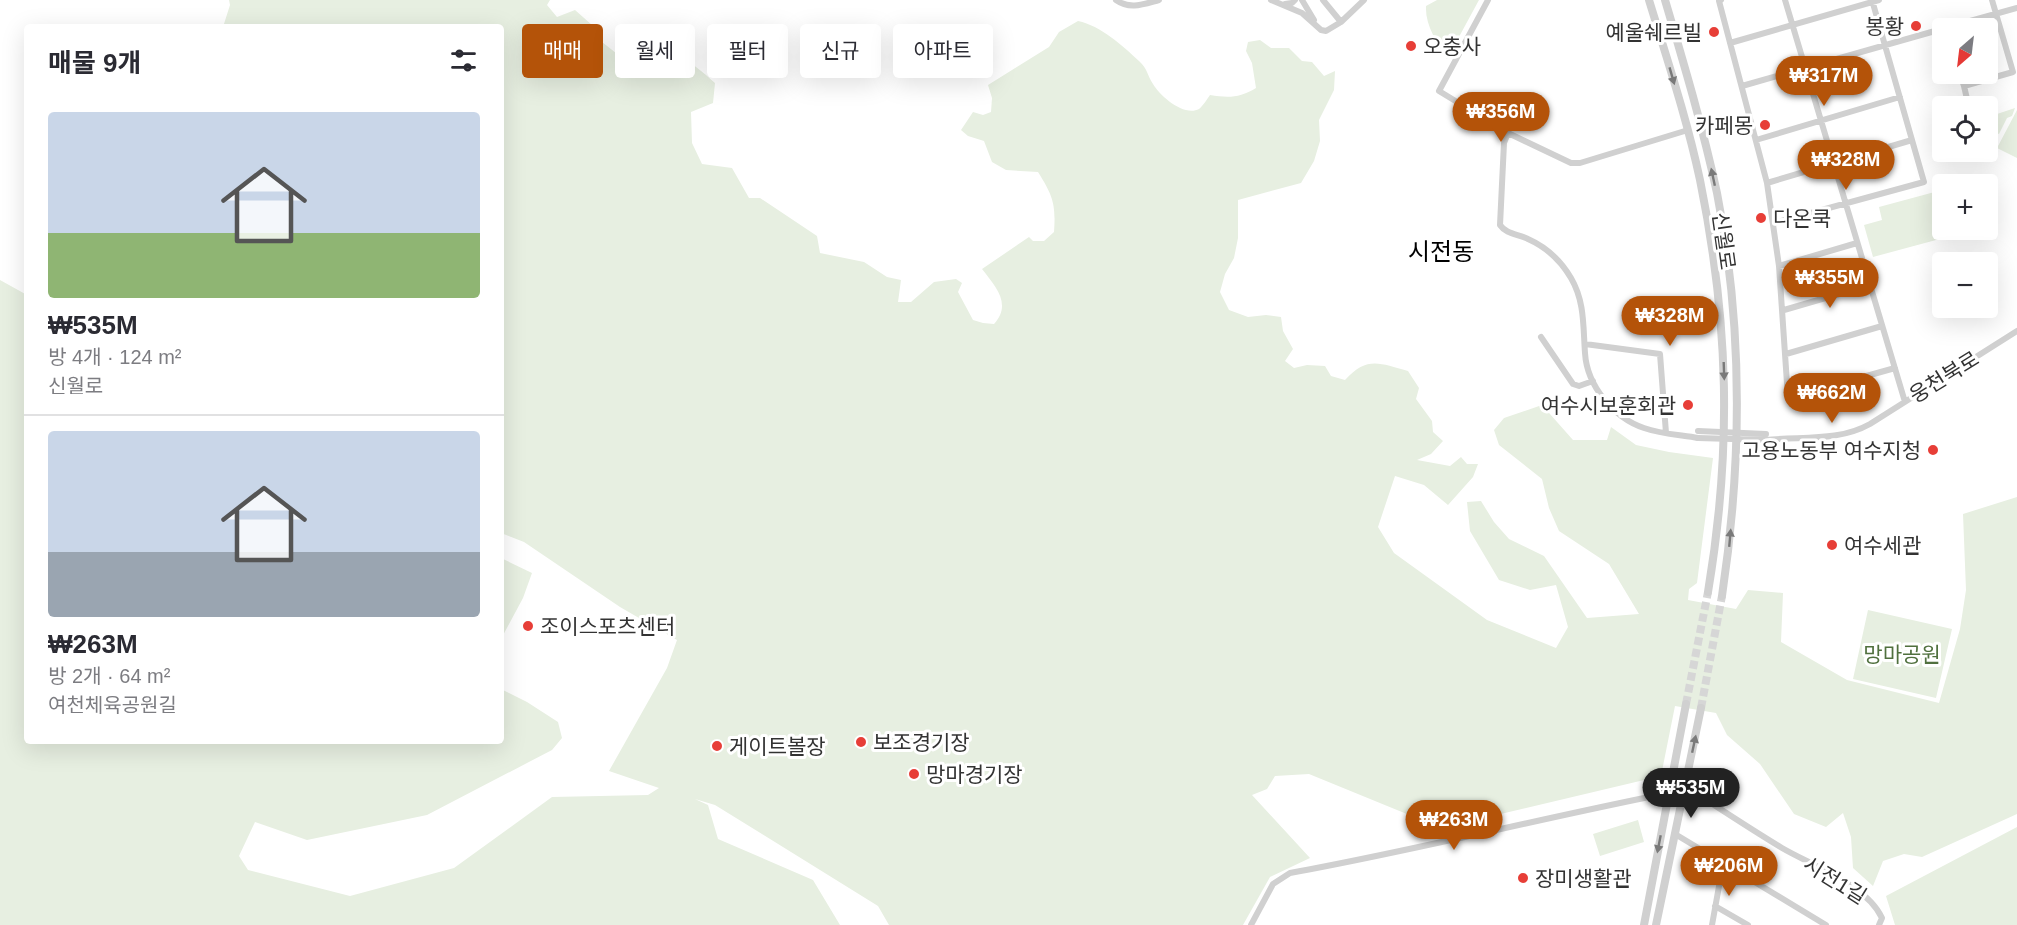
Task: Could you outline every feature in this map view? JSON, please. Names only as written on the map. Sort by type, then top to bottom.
[{"type":"street","points":[[1116,0],[1126,6],[1159,0]]},
{"type":"street","points":[[1271,0],[1302,13],[1316,23]]},
{"type":"street","points":[[1282,4],[1289,4],[1295,0]]},
{"type":"street","points":[[1302,0],[1321,30],[1326,31],[1341,22],[1364,0]]},
{"type":"street","points":[[1323,0],[1341,22]]},
{"type":"street","points":[[1488,0],[1439,91],[1508,133],[1564,162],[1580,163],[1688,130]]},
{"type":"street","name":"신월로","points":[[1649,0],[1688,130],[1700,178],[1716,266],[1724,362],[1725,419],[1721,501],[1708,592]]},
{"type":"street","name":"신월로","points":[[1665,0],[1702,126],[1728,262],[1736,362],[1737,420],[1730,543],[1722,596]]},
{"type":"street","points":[[1721,0],[1719,1],[1767,183],[1774,223],[1784,310],[1788,398],[1894,368]]},
{"type":"street","points":[[1785,0],[1905,402]]},
{"type":"street","points":[[1966,96],[1964,86],[2013,72],[1992,0]]},
{"type":"street","points":[[1730,43],[1874,1],[1924,182],[1774,223]]},
{"type":"street","points":[[1982,18],[2017,8]]},
{"type":"street","points":[[1742,86],[1932,32]]},
{"type":"street","points":[[1756,140],[1900,97]]},
{"type":"street","points":[[1508,133],[1504,143],[1500,225],[1506,231],[1537,243],[1566,270],[1575,285],[1582,304],[1586,363],[1593,381],[1579,386],[1573,384],[1541,338]]},
{"type":"street","points":[[1767,183],[1912,140]]},
{"type":"street","points":[[1779,266],[1857,243]]},
{"type":"street","points":[[1784,310],[1870,285]]},
{"type":"street","points":[[1786,354],[1882,326]]},
{"type":"street","name":"웅천북로","points":[[1593,381],[1605,400],[1626,419],[1642,428],[1666,433],[1766,437],[1848,434],[1870,424],[2017,331]]},
{"type":"street","points":[[1585,344],[1660,354],[1666,433]]},
{"type":"street","points":[[1644,925],[1686,704]]},
{"type":"street","points":[[1656,925],[1701,708]]},
{"type":"street","name":"시전1길","points":[[1685,786],[1782,848],[1849,885],[1868,899],[1881,922],[1888,925]]},
{"type":"street","points":[[1251,925],[1273,884],[1290,873],[1669,792]]},
{"type":"street","points":[[1675,834],[1826,925]]},
{"type":"street","points":[[1712,925],[1724,864]]},
{"type":"street","points":[[1715,906],[1748,925]]},
{"type":"green space","points":[[229,0],[550,0],[547,5],[557,17],[575,10],[591,24],[522,24],[522,78],[603,78],[603,43],[615,52],[615,78],[695,78],[695,66],[715,83],[713,103],[691,112],[692,143],[702,164],[732,168],[749,198],[760,198],[817,236],[820,253],[864,262],[887,277],[901,280],[898,302],[911,302],[934,282],[956,279],[962,283],[958,292],[973,320],[994,324],[1002,310],[1002,303],[997,289],[982,269],[1029,237],[1033,241],[1044,241],[1054,232],[1054,207],[1038,172],[1006,170],[992,162],[984,141],[968,136],[961,130],[973,112],[983,115],[991,112],[992,98],[988,85],[1049,47],[1059,32],[1078,21],[1095,27],[1118,43],[1142,64],[1161,94],[1180,108],[1193,111],[1199,109],[1210,95],[1234,96],[1245,94],[1256,88],[1252,63],[1246,51],[1248,42],[1260,40],[1271,48],[1289,48],[1302,61],[1312,62],[1324,76],[1335,71],[1334,90],[1319,120],[1320,141],[1314,161],[1301,183],[1238,200],[1238,238],[1234,258],[1225,274],[1220,292],[1229,310],[1248,317],[1266,315],[1281,317],[1283,331],[1293,349],[1285,361],[1294,368],[1307,365],[1325,366],[1331,376],[1345,380],[1367,364],[1381,364],[1408,371],[1419,388],[1416,399],[1432,421],[1433,432],[1443,441],[1431,454],[1417,460],[1450,466],[1461,457],[1467,464],[1478,464],[1473,477],[1448,505],[1424,485],[1395,476],[1378,527],[1394,553],[1487,620],[1556,648],[1568,627],[1556,585],[1530,590],[1499,580],[1470,531],[1467,502],[1481,501],[1494,522],[1509,539],[1544,556],[1587,618],[1639,614],[1609,564],[1559,531],[1549,508],[1542,479],[1499,445],[1494,430],[1504,418],[1542,405],[1573,440],[1607,440],[1611,427],[1636,445],[1713,458],[1697,583],[1689,589],[1688,600],[1736,609],[1748,590],[1783,593],[1781,642],[1847,680],[1939,703],[1960,629],[1966,590],[1963,514],[2017,497],[2017,814],[1922,857],[1904,854],[1883,861],[1873,886],[1853,868],[1851,837],[1843,813],[1826,827],[1794,814],[1760,764],[1727,735],[1716,713],[1675,706],[1661,776],[1441,828],[1309,774],[1275,776],[1267,789],[1252,795],[1310,858],[1270,877],[1243,925],[889,925],[878,906],[715,805],[695,799],[708,805],[718,839],[813,880],[840,925],[0,925],[0,280],[24,293],[24,744],[504,744],[504,690],[558,722],[562,738],[552,750],[427,815],[307,840],[255,822],[239,856],[248,870],[350,896],[454,868],[552,797],[648,795],[659,788],[609,771],[667,668],[677,640],[620,607],[524,542],[504,534],[504,24],[224,24],[230,5]]},
{"type":"green space","points":[[1437,0],[1479,0],[1447,59],[1432,34],[1427,20],[1426,6]]},
{"type":"green space","points":[[2015,108],[1999,134],[1998,134],[1998,114]]},
{"type":"green space","points":[[2017,110],[2017,158],[1998,148]]},
{"type":"green space","points":[[1932,193],[1932,240],[1936,240],[1873,257],[1864,225],[1882,220],[1879,207]]},
{"type":"green space","points":[[504,559],[532,573],[523,598],[504,633]]},
{"type":"green space","name":"망마공원","points":[[1868,610],[1952,629],[1936,698],[1853,679]]},
{"type":"green space","points":[[1638,820],[1644,842],[1600,856],[1593,834]]},
{"type":"green space","points":[[2017,827],[2017,925],[1895,925],[1886,896]]},
{"type":"tunnel","points":[[1686,704],[1708,592]]},
{"type":"tunnel","points":[[1701,708],[1722,596]]},
{"type":"place","name":"봉황","points":[[1916,26]]},
{"type":"place","name":"예울쉐르빌","points":[[1714,32]]},
{"type":"place","name":"오충사","points":[[1411,46]]},
{"type":"place","name":"카페몽","points":[[1765,125]]},
{"type":"place","name":"다온쿡","points":[[1761,218]]},
{"type":"place","name":"여수시보훈회관","points":[[1688,405]]},
{"type":"place","name":"고용노동부 여수지청","points":[[1933,450]]},
{"type":"place","name":"여수세관","points":[[1832,545]]},
{"type":"place","name":"조이스포츠센터","points":[[528,626]]},
{"type":"place","name":"보조경기장","points":[[861,742]]},
{"type":"place","name":"게이트볼장","points":[[717,746]]},
{"type":"place","name":"망마경기장","points":[[914,774]]},
{"type":"place","name":"장미생활관","points":[[1523,878]]},
{"type":"district","name":"시전동","points":[[1441,251]]}]
